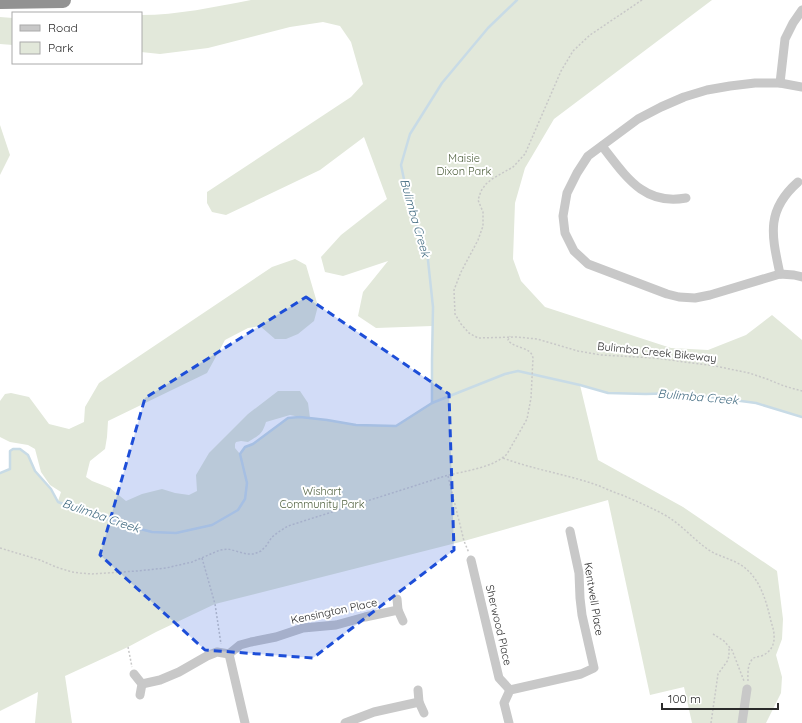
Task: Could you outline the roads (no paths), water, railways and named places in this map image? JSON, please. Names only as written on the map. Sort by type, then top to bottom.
[{"type":"highway","points":[[0,1],[63,0]]},
{"type":"street","points":[[780,83],[786,40],[793,23],[802,10]]},
{"type":"street","points":[[802,87],[780,83],[755,83],[707,90],[684,97],[638,119],[588,156],[567,193],[563,216],[565,233],[574,251],[588,264],[666,294],[695,298],[780,274],[802,277]]},
{"type":"street","points":[[602,146],[627,178],[648,194],[659,198],[676,200],[686,198]]},
{"type":"street","points":[[780,274],[774,242],[774,220],[783,197],[798,182]]},
{"type":"street","name":"Kentwell Place","points":[[510,690],[581,674],[594,668],[582,615],[579,573],[570,531]]},
{"type":"street","name":"Sherwood Place","points":[[471,560],[499,678],[510,690]]},
{"type":"street","points":[[397,598],[398,610],[403,621]]},
{"type":"street","name":"Kensington Place","points":[[142,684],[160,680],[179,672],[217,652],[226,654],[240,645],[276,637],[303,628],[336,625],[398,610]]},
{"type":"street","points":[[226,654],[246,723]]},
{"type":"street","points":[[134,674],[142,684],[140,695]]},
{"type":"street","points":[[742,723],[747,689]]},
{"type":"street","points":[[418,690],[419,702],[424,712]]},
{"type":"street","points":[[509,723],[504,703],[510,690]]},
{"type":"street","points":[[345,723],[374,712],[419,702]]},
{"type":"waterway","name":"Bulimba Creek","points":[[432,403],[433,307],[427,251],[410,208],[401,165],[410,134],[442,83],[488,28],[517,0]]},
{"type":"waterway","name":"Bulimba Creek","points":[[0,473],[10,469],[10,451],[13,449],[20,449],[28,455],[35,471],[51,489],[58,502],[117,523],[152,532],[176,533],[212,525],[238,510],[245,499],[247,483],[240,454],[245,447],[253,444],[288,418],[300,417],[356,425],[396,426],[432,403],[505,374],[518,371],[608,393],[680,393],[756,403],[802,417]]},
{"type":"park label","name":"Maisie Dixon Park","points":[[464,164]]},
{"type":"park label","name":"Wishart Community Park","points":[[322,497]]}]
